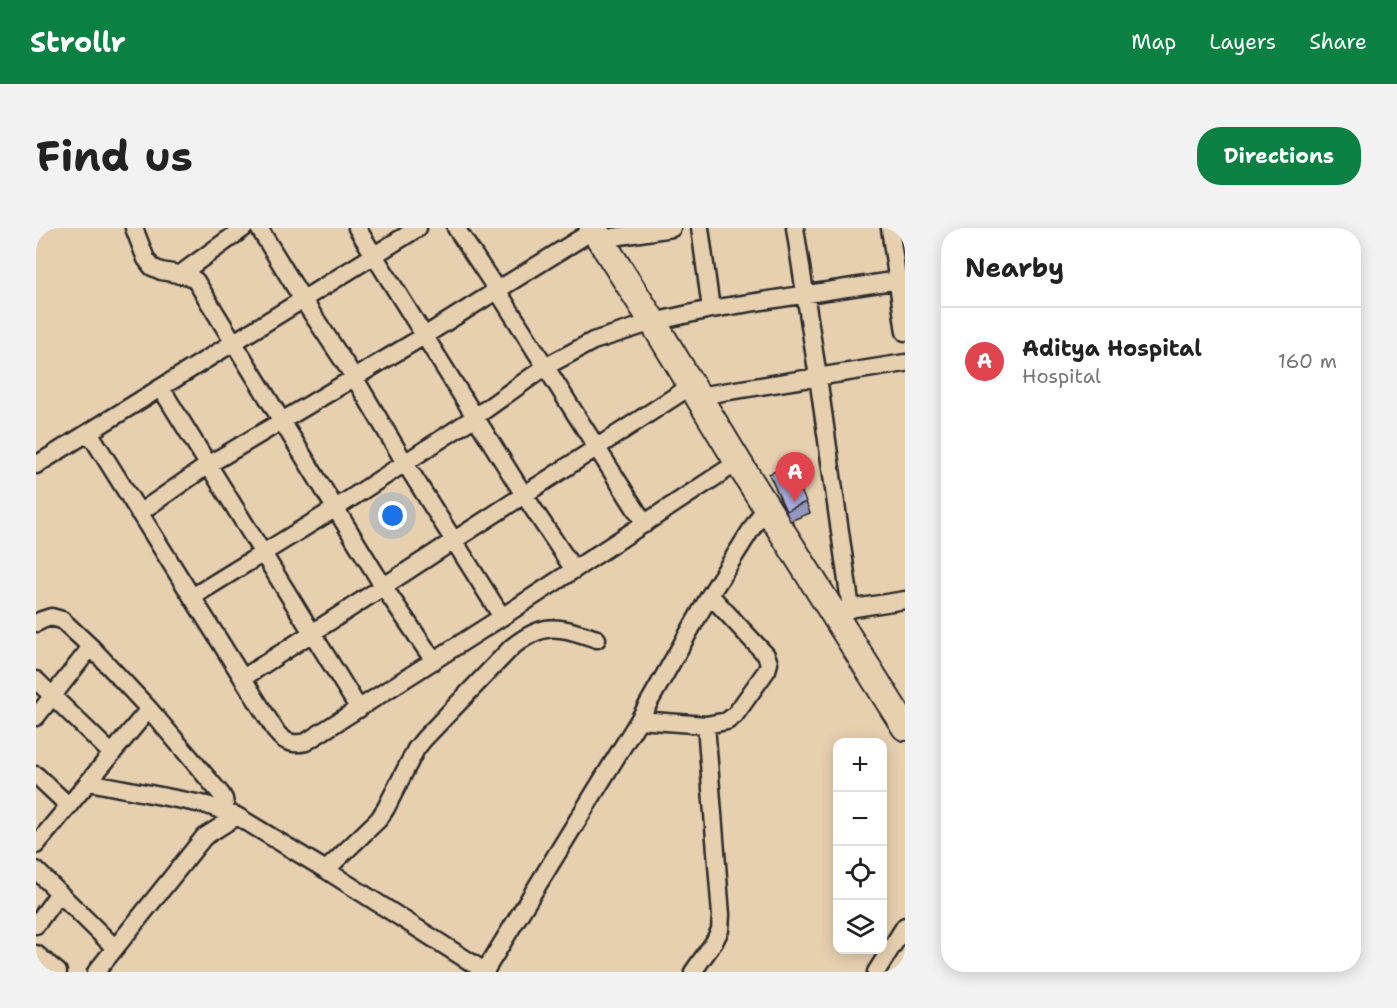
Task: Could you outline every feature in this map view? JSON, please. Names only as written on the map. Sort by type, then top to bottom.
[{"type":"main road","points":[[596,231],[766,506],[842,610],[905,727]]},
{"type":"street","points":[[135,228],[146,259],[152,267],[161,272],[189,276],[196,281],[383,586],[434,661]]},
{"type":"street","points":[[179,275],[244,228]]},
{"type":"street","points":[[259,228],[502,617]]},
{"type":"street","points":[[357,228],[524,495],[574,570]]},
{"type":"street","points":[[36,465],[418,228]]},
{"type":"street","points":[[456,228],[645,524]]},
{"type":"street","points":[[139,513],[208,465],[596,231],[672,228]]},
{"type":"street","points":[[700,228],[711,309]]},
{"type":"street","points":[[795,228],[818,377],[842,610],[905,600]]},
{"type":"street","points":[[890,228],[901,279],[905,332]]},
{"type":"street","points":[[192,597],[336,508],[475,417],[545,367],[593,341],[653,322],[711,309],[901,279]]},
{"type":"street","points":[[243,678],[596,447],[695,391],[818,377],[905,363]]},
{"type":"street","points":[[160,388],[359,709]]},
{"type":"street","points":[[89,432],[277,734],[282,740],[299,744],[306,742],[434,661],[738,462]]},
{"type":"street","points":[[89,782],[207,805],[232,814],[326,870],[485,972],[639,720],[710,595],[766,506]]},
{"type":"street","points":[[639,720],[706,725],[727,721],[735,715],[767,670],[769,663],[766,655],[710,595]]},
{"type":"street","points":[[36,623],[51,617],[62,620],[91,647],[149,708],[221,794],[232,814]]},
{"type":"street","points":[[326,870],[379,819],[416,749],[424,739],[512,647],[547,627],[561,628],[597,639]]},
{"type":"street","points":[[36,717],[91,647]]},
{"type":"street","points":[[36,680],[112,754]]},
{"type":"street","points":[[36,845],[149,708]]},
{"type":"street","points":[[693,972],[720,930],[721,915],[706,725]]},
{"type":"street","points":[[36,775],[69,806]]},
{"type":"street","points":[[96,972],[204,837],[232,814]]},
{"type":"street","points":[[36,870],[115,948]]},
{"type":"street","points":[[36,925],[59,893]]},
{"type":"street","points":[[876,972],[905,926]]},
{"type":"street","points":[[36,954],[58,972]]},
{"type":"building","points":[[790,465],[806,502],[786,511],[769,474]]},
{"type":"place","name":"Aditya Hospital","points":[[795,502]]}]
